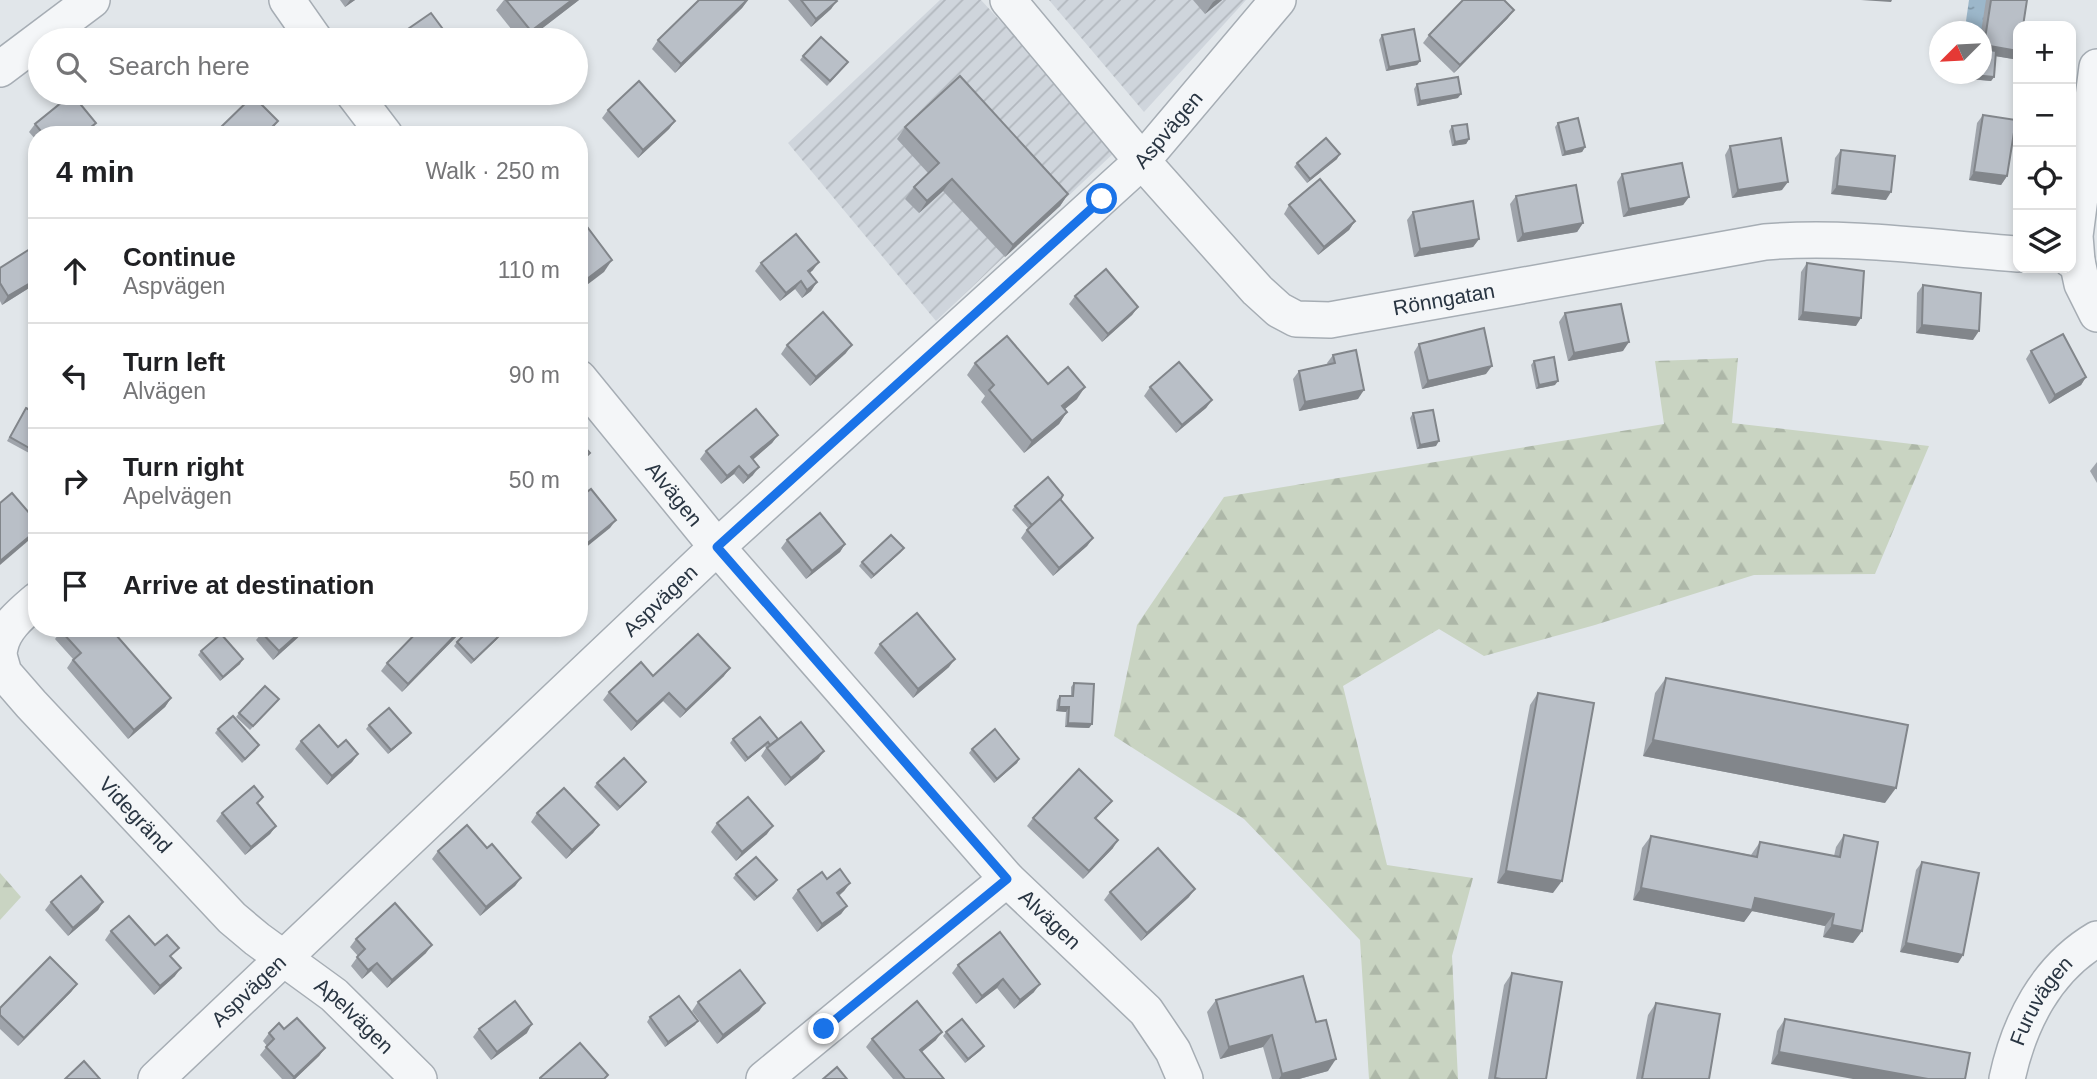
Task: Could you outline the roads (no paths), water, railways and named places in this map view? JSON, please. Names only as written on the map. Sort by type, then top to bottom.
[{"type":"street","points":[[55,28],[92,0]]},
{"type":"street","points":[[287,0],[307,28]]},
{"type":"street","name":"Rönngatan","points":[[1008,0],[1142,162],[1258,290],[1279,310],[1296,319],[1330,320],[1765,242],[1843,241],[2013,254]]},
{"type":"street","name":"Aspvägen","points":[[156,1079],[717,547],[1142,162],[1278,0]]},
{"type":"street","points":[[0,69],[28,48]]},
{"type":"street","points":[[2076,228],[2097,68]]},
{"type":"street","points":[[362,105],[378,126]]},
{"type":"street","points":[[2076,266],[2097,314]]},
{"type":"street","name":"Alvägen","points":[[588,389],[717,547],[1007,879],[1146,1011],[1173,1051],[1185,1079]]},
{"type":"street","points":[[0,648],[1,640],[9,626],[28,608]]},
{"type":"street","name":"Videgränd","points":[[0,659],[4,673],[31,704],[232,918],[285,959]]},
{"type":"street","points":[[764,1079],[1007,879]]},
{"type":"street","name":"Furuvägen","points":[[2007,1079],[2014,1049],[2033,1004],[2058,969],[2097,939]]},
{"type":"street","name":"Apelvägen","points":[[285,959],[334,995],[419,1079]]},
{"type":"water","points":[[1969,0],[1990,0],[1987,21],[1966,21]]}]
